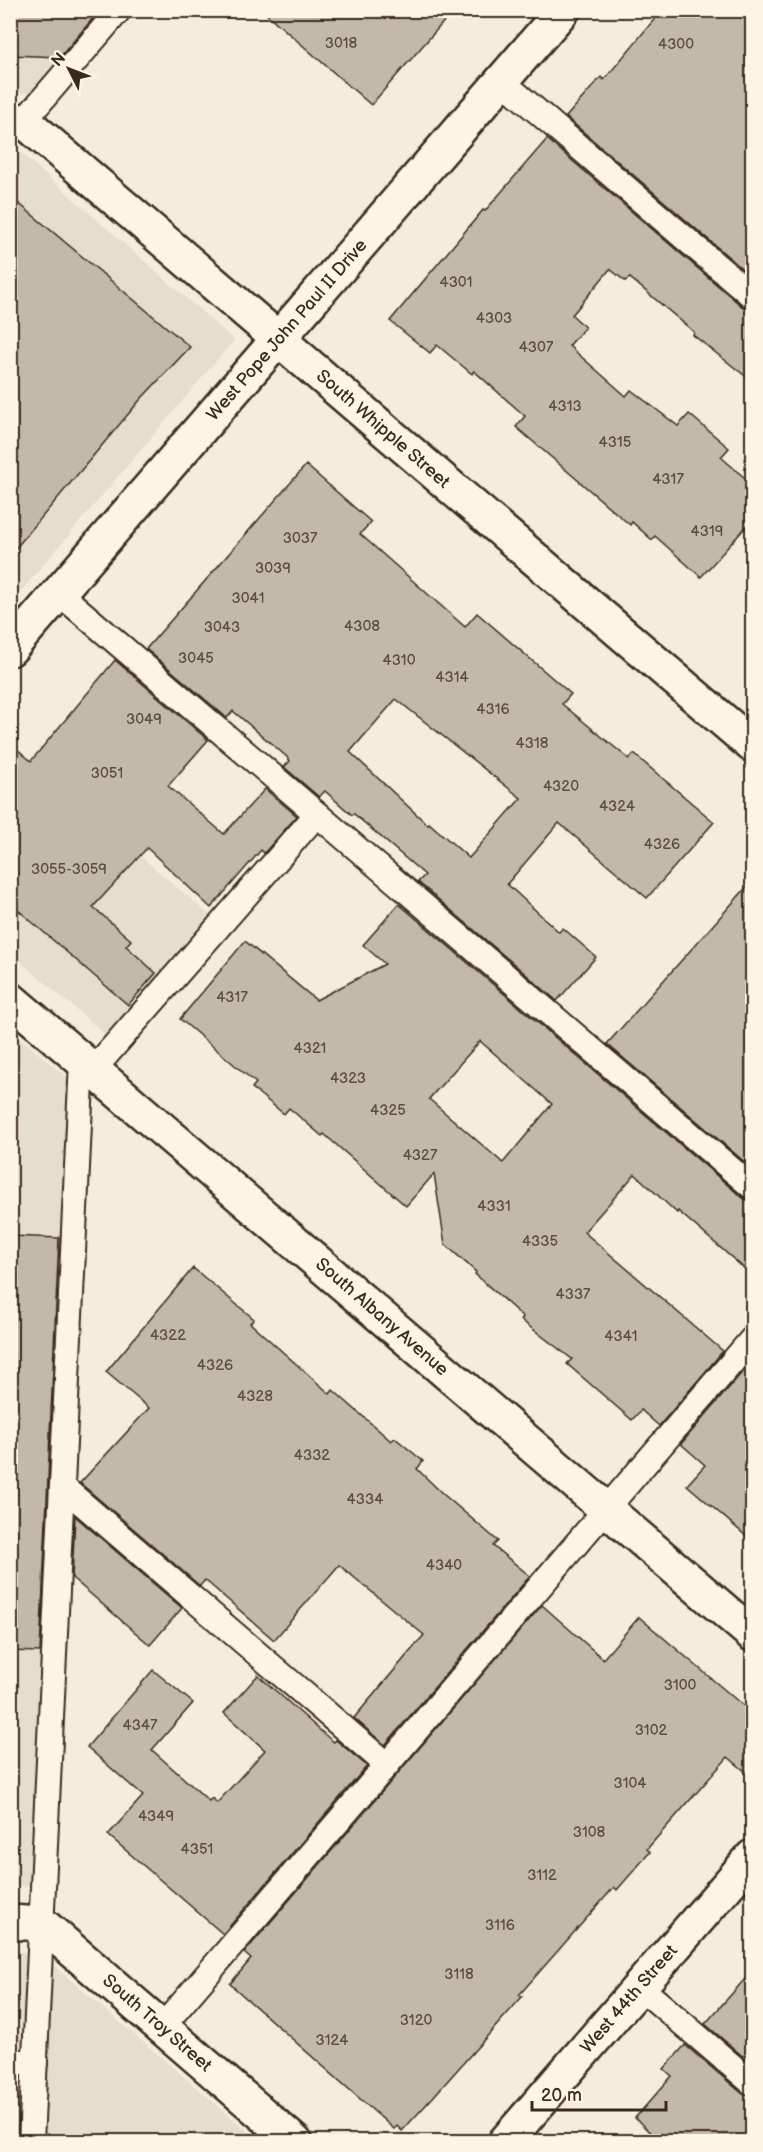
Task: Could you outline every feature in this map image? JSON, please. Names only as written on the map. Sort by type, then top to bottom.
[{"type":"street","name":"West Pope John Paul II Drive","points":[[10,649],[563,10]]},
{"type":"street","name":"South Whipple Street","points":[[17,121],[279,339],[753,745]]},
{"type":"street","name":"South Albany Avenue","points":[[10,999],[753,1634]]},
{"type":"street","name":"West 44th Street","points":[[505,2142],[753,1857]]},
{"type":"street","name":"South Troy Street","points":[[26,1923],[162,2027],[296,2142]]},
{"type":"lane","points":[[17,121],[119,10]]},
{"type":"lane","points":[[502,81],[753,296]]},
{"type":"lane","points":[[59,593],[753,1187]]},
{"type":"lane","points":[[31,2142],[35,2062],[26,1923],[63,1487],[88,1065],[317,814]]},
{"type":"lane","points":[[162,2027],[753,1339]]},
{"type":"lane","points":[[63,1487],[387,1765]]},
{"type":"lane","points":[[640,1987],[753,2083]]},
{"type":"lane","points":[[10,2061],[35,2062]]},
{"type":"shaded area","points":[[10,11],[119,11],[47,95],[11,92]]},
{"type":"shaded area","points":[[11,144],[234,340],[11,603]]},
{"type":"shaded area","points":[[10,745],[220,924],[116,1044],[11,953]]},
{"type":"shaded area","points":[[10,1030],[81,1089],[43,1888],[10,1885]]},
{"type":"shaded area","points":[[10,1951],[40,1954],[259,2141],[11,2141]]},
{"type":"building","points":[[10,10],[100,10],[60,57],[10,55]]},
{"type":"building","points":[[262,10],[454,10],[371,105]]},
{"type":"building","points":[[662,10],[753,10],[753,278],[566,117],[601,77],[604,80]]},
{"type":"building","points":[[547,139],[743,307],[753,310],[753,382],[693,335],[694,332],[630,278],[625,281],[610,269],[572,315],[585,327],[569,346],[626,396],[631,390],[678,426],[689,414],[729,448],[721,457],[753,485],[753,519],[701,577],[655,536],[652,540],[632,522],[630,525],[516,427],[525,416],[474,371],[472,374],[437,345],[430,353],[390,321],[483,210],[485,211]]},
{"type":"building","points":[[10,196],[190,347],[140,400],[10,555]]},
{"type":"building","points":[[306,465],[371,522],[360,534],[465,627],[477,613],[571,694],[562,704],[629,759],[634,754],[714,822],[647,898],[559,823],[507,884],[559,932],[563,928],[596,957],[557,1001],[418,882],[425,875],[354,814],[352,815],[325,791],[319,797],[284,767],[290,761],[287,757],[233,711],[227,718],[146,649]],"holes":[[[396,699],[521,798],[469,858],[429,823],[428,825],[350,752]]]},
{"type":"building","points":[[115,660],[208,740],[168,786],[224,834],[265,789],[297,816],[264,853],[261,850],[211,908],[147,848],[93,907],[131,940],[126,946],[156,973],[128,1005],[10,903],[10,743],[31,761]]},
{"type":"building","points":[[753,880],[753,1169],[607,1044]]},
{"type":"building","points":[[399,904],[743,1198],[753,1201],[753,1276],[678,1211],[677,1213],[635,1174],[584,1232],[723,1351],[659,1426],[641,1410],[632,1420],[567,1364],[572,1359],[521,1320],[523,1317],[445,1244],[434,1174],[406,1206],[324,1134],[322,1136],[289,1108],[284,1114],[252,1088],[256,1083],[180,1019],[245,941],[316,1000],[385,964],[363,945]],"holes":[[[480,1041],[552,1104],[503,1163],[429,1099]]]},
{"type":"building","points":[[10,1236],[59,1238],[40,1652],[10,1651]]},
{"type":"building","points":[[193,1268],[254,1319],[250,1323],[330,1394],[333,1390],[391,1441],[395,1438],[423,1461],[417,1469],[498,1541],[493,1546],[530,1576],[385,1745],[354,1718],[424,1635],[339,1565],[274,1640],[205,1580],[200,1586],[80,1483],[149,1408],[106,1372]]},
{"type":"building","points":[[745,1369],[753,1376],[753,1542],[687,1485],[705,1465],[681,1444]]},
{"type":"building","points":[[75,1516],[182,1608],[150,1645],[72,1578]]},
{"type":"building","points":[[542,1605],[603,1659],[639,1617],[753,1714],[753,1778],[728,1757],[647,1849],[650,1852],[617,1890],[614,1887],[519,1995],[522,1997],[434,2096],[402,2131],[397,2126],[394,2129],[230,1984],[251,1959],[244,1953]]},
{"type":"building","points":[[153,1670],[193,1703],[152,1750],[209,1801],[212,1798],[217,1803],[265,1750],[224,1713],[258,1675],[331,1740],[334,1742],[336,1740],[367,1766],[223,1934],[108,1835],[143,1796],[87,1747]]},
{"type":"building","points":[[753,1970],[753,2065],[705,2024]]},
{"type":"building","points":[[685,2045],[743,2094],[753,2097],[753,2142],[660,2142],[635,2118],[672,2076],[664,2069]]}]
